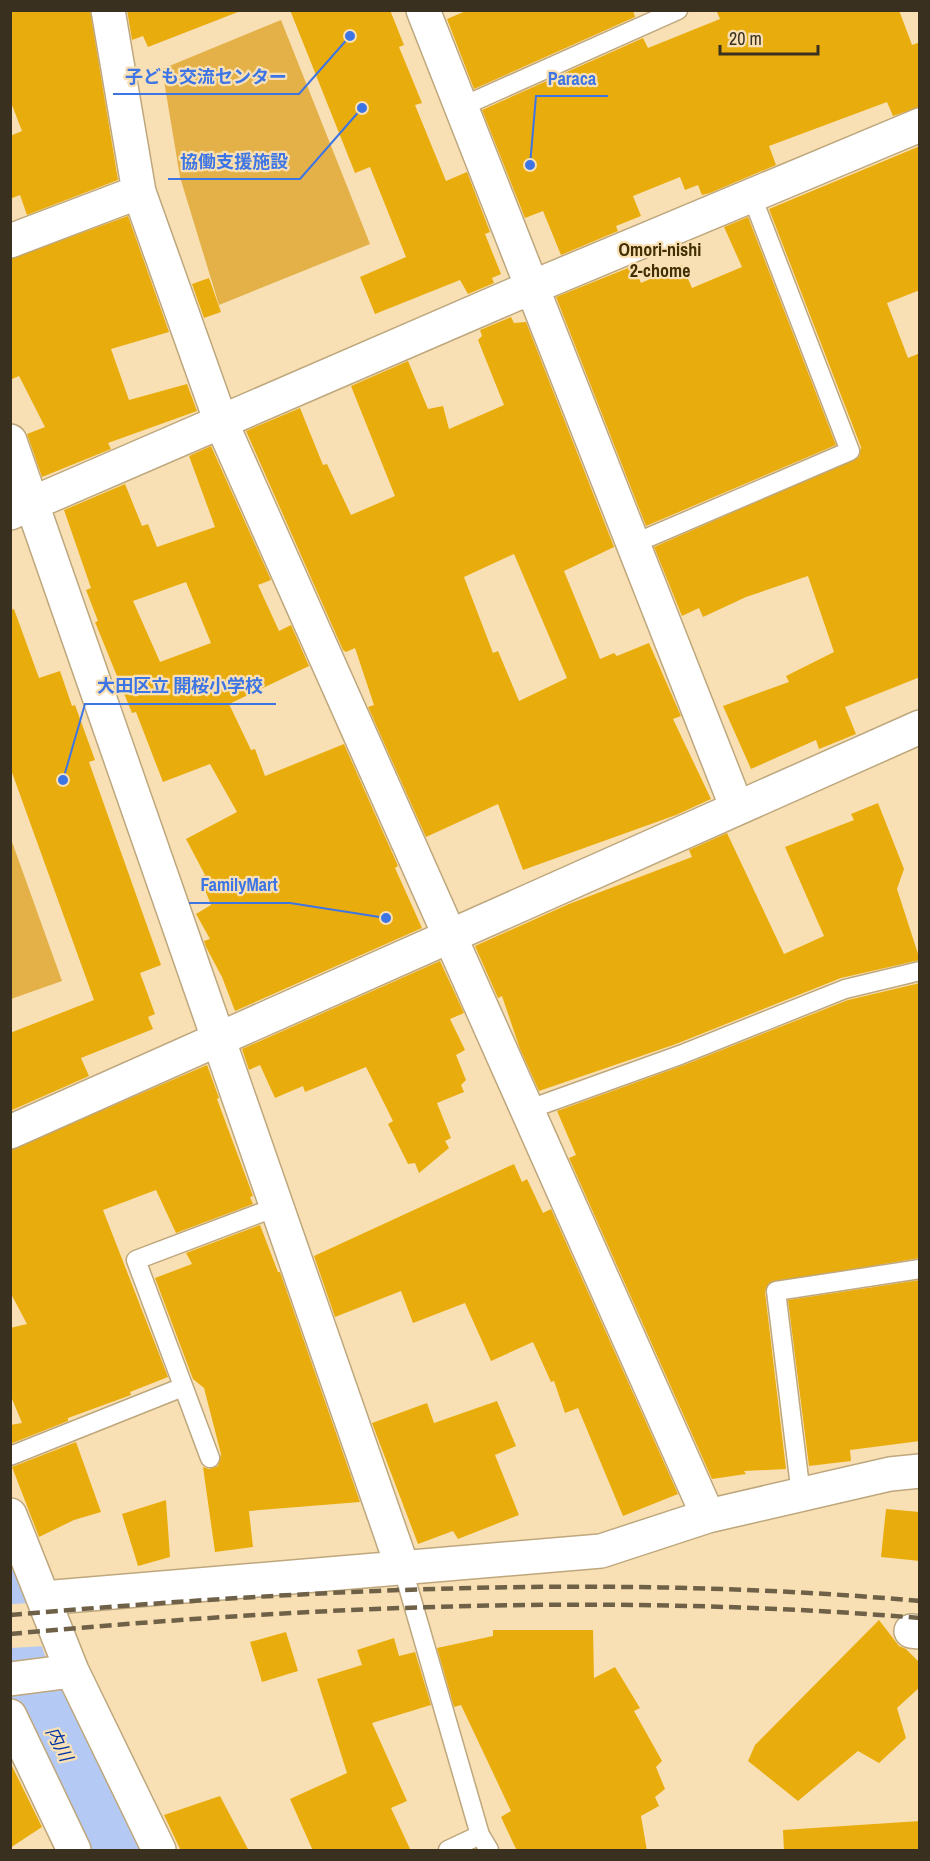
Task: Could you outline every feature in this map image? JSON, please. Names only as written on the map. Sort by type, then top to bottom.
[{"type":"street","points":[[108,10],[139,192],[221,422],[708,1516]]},
{"type":"street","points":[[423,10],[737,808]]},
{"type":"street","points":[[22,508],[532,287],[920,125]]},
{"type":"street","points":[[10,241],[139,192]]},
{"type":"street","points":[[10,441],[22,508],[218,1041],[402,1566]]},
{"type":"street","points":[[10,1132],[920,727]]},
{"type":"street","points":[[43,1598],[601,1551],[708,1516],[890,1474],[920,1471]]},
{"type":"street","points":[[10,1515],[43,1598],[65,1672],[159,1851]]},
{"type":"street","points":[[10,1679],[65,1672]]},
{"type":"street","points":[[10,1716],[74,1851]]},
{"type":"lane","points":[[461,107],[678,10]]},
{"type":"lane","points":[[633,544],[850,451],[751,194]]},
{"type":"lane","points":[[527,1110],[680,1055],[845,989],[920,971]]},
{"type":"lane","points":[[210,1458],[136,1260],[276,1207]]},
{"type":"lane","points":[[801,1495],[776,1291],[920,1269]]},
{"type":"lane","points":[[10,1456],[183,1387]]},
{"type":"lane","points":[[402,1566],[485,1843],[448,1851]]},
{"type":"shaded area","points":[[281,20],[370,244],[219,305],[180,177],[162,69]]},
{"type":"shaded area","points":[[11,839],[62,981],[10,999]]},
{"type":"water","name":"内川","points":[[10,1556],[47,1661],[56,1669],[141,1850],[85,1850],[11,1695]]},
{"type":"pier","points":[[32,1603],[45,1646],[11,1648],[11,1604]]},
{"type":"building","points":[[10,10],[90,10],[118,180],[27,215],[20,195],[10,199],[10,136],[22,131],[10,100]]},
{"type":"building","points":[[127,10],[237,10],[238,12],[148,47],[143,36],[132,40]]},
{"type":"building","points":[[290,10],[390,10],[404,45],[399,47],[422,103],[415,105],[446,181],[467,172],[490,232],[485,234],[501,274],[492,278],[494,283],[468,294],[460,280],[375,314],[360,277],[406,257],[370,167],[355,173]]},
{"type":"building","points":[[468,10],[633,10],[635,17],[474,89],[447,19]]},
{"type":"building","points":[[716,10],[899,10],[912,45],[920,42],[920,107],[893,116],[887,102],[769,146],[776,165],[710,193],[702,195],[698,185],[685,190],[680,177],[633,196],[641,216],[616,226],[618,231],[561,255],[543,211],[525,218],[482,110],[643,38],[648,48],[720,19]]},
{"type":"building","points":[[920,146],[920,290],[887,303],[908,358],[920,353],[920,677],[845,707],[856,734],[819,749],[816,740],[751,769],[723,706],[789,682],[786,676],[834,652],[808,576],[746,597],[703,617],[699,608],[682,616],[654,547],[859,457],[861,447],[769,209]]},
{"type":"building","points":[[128,216],[169,332],[111,349],[129,400],[187,384],[197,411],[108,443],[111,449],[42,477],[27,434],[45,427],[19,376],[10,380],[10,259]]},
{"type":"building","points":[[748,217],[836,445],[646,526],[556,297],[633,266],[641,283],[682,265],[692,288],[742,267],[724,227]]},
{"type":"building","points":[[209,278],[221,312],[204,318],[192,284]]},
{"type":"building","points":[[511,317],[514,323],[526,322],[614,547],[564,571],[600,659],[614,653],[617,656],[649,643],[681,716],[673,719],[711,799],[676,815],[523,870],[498,804],[426,837],[368,707],[374,705],[355,648],[346,652],[343,650],[246,431],[300,408],[323,465],[327,464],[351,515],[395,496],[351,386],[408,361],[428,409],[443,406],[449,429],[504,405],[478,340],[482,336],[480,330]],"holes":[[[514,554],[567,678],[519,701],[498,651],[493,653],[464,577]]]},
{"type":"building","points":[[211,446],[271,580],[258,585],[279,631],[291,625],[309,666],[229,704],[251,750],[255,749],[265,776],[344,744],[398,866],[395,868],[422,928],[235,1011],[222,977],[206,947],[204,941],[210,939],[196,914],[211,905],[200,877],[205,875],[186,839],[237,812],[210,764],[163,782],[136,712],[132,713],[95,622],[98,621],[86,590],[91,588],[64,510],[125,484],[142,526],[148,524],[157,547],[215,527],[189,456]],"holes":[[[186,582],[211,643],[160,662],[133,601]]]},
{"type":"building","points":[[14,609],[39,678],[60,671],[72,706],[75,705],[95,760],[89,762],[161,965],[140,973],[155,1014],[148,1017],[153,1029],[81,1058],[89,1076],[10,1111],[10,1033],[94,1000],[10,767],[10,610]]},
{"type":"building","points":[[878,803],[904,869],[897,889],[920,960],[841,978],[676,1044],[539,1091],[520,1049],[502,996],[498,998],[475,946],[569,904],[692,857],[689,850],[727,833],[784,954],[824,936],[785,847],[854,820],[851,814]]},
{"type":"building","points":[[440,961],[464,1013],[450,1019],[465,1050],[456,1055],[466,1080],[461,1085],[464,1092],[437,1103],[451,1138],[445,1141],[449,1148],[419,1173],[415,1163],[408,1164],[388,1124],[393,1121],[366,1067],[305,1092],[303,1086],[275,1098],[260,1065],[249,1070],[242,1049]]},
{"type":"building","points":[[920,983],[920,1258],[769,1283],[765,1292],[786,1469],[744,1471],[746,1474],[712,1479],[569,1158],[576,1155],[557,1111],[684,1065],[848,1000]]},
{"type":"building","points":[[207,1065],[219,1098],[217,1099],[253,1196],[250,1197],[253,1204],[176,1233],[156,1190],[103,1210],[168,1377],[130,1392],[131,1395],[68,1418],[68,1421],[10,1444],[10,1425],[22,1423],[10,1394],[10,1328],[27,1324],[10,1292],[10,1150]]},
{"type":"building","points":[[514,1164],[522,1182],[527,1179],[543,1213],[551,1209],[678,1494],[623,1516],[578,1408],[565,1413],[554,1381],[551,1382],[533,1342],[491,1361],[465,1303],[413,1323],[401,1291],[335,1317],[314,1256]]},
{"type":"building","points":[[260,1225],[278,1272],[280,1272],[360,1502],[249,1511],[253,1547],[215,1552],[203,1467],[209,1469],[218,1466],[221,1454],[204,1388],[193,1379],[155,1278],[192,1264],[186,1253]]},
{"type":"building","points":[[920,1280],[920,1441],[850,1450],[851,1461],[809,1466],[788,1300]]},
{"type":"building","points":[[497,1401],[516,1446],[495,1455],[519,1515],[458,1539],[453,1531],[418,1544],[372,1423],[427,1403],[434,1423]]},
{"type":"building","points":[[76,1442],[101,1512],[74,1520],[39,1537],[12,1467]]},
{"type":"building","points":[[166,1500],[170,1557],[138,1566],[122,1514]]},
{"type":"building","points":[[886,1509],[920,1512],[920,1561],[881,1557]]},
{"type":"building","points":[[879,1620],[899,1646],[906,1649],[920,1663],[920,1687],[897,1708],[906,1738],[879,1763],[858,1751],[798,1801],[748,1761],[755,1745]]},
{"type":"building","points":[[493,1630],[593,1630],[594,1678],[615,1667],[640,1708],[634,1711],[662,1761],[656,1767],[665,1789],[655,1797],[659,1806],[641,1816],[647,1851],[517,1851],[501,1817],[511,1811],[461,1705],[454,1707],[437,1648],[493,1636]]},
{"type":"building","points":[[286,1632],[298,1671],[262,1682],[250,1642]]},
{"type":"building","points":[[394,1638],[399,1656],[415,1652],[431,1705],[372,1723],[407,1801],[391,1808],[411,1851],[313,1851],[290,1799],[347,1773],[317,1679],[362,1665],[357,1650]]},
{"type":"building","points":[[10,1762],[42,1827],[10,1848]]},
{"type":"building","points":[[220,1796],[249,1851],[181,1851],[164,1815]]},
{"type":"building","points":[[920,1821],[920,1851],[784,1851],[783,1830]]},
{"type":"railway","points":[[10,1615],[237,1598],[465,1588],[693,1588],[920,1601]]},
{"type":"railway","points":[[10,1634],[238,1616],[465,1606],[692,1606],[806,1610],[920,1618]]},
{"type":"place","name":"子ども交流センター","points":[[350,36]]},
{"type":"place","name":"協働支援施設","points":[[362,108]]},
{"type":"place","name":"Paraca","points":[[530,165]]},
{"type":"place","name":"大田区立 開桜小学校","points":[[63,780]]},
{"type":"place","name":"FamilyMart","points":[[386,918]]},
{"type":"district","name":"Omori-nishi 2-chome","points":[[660,260]]}]
